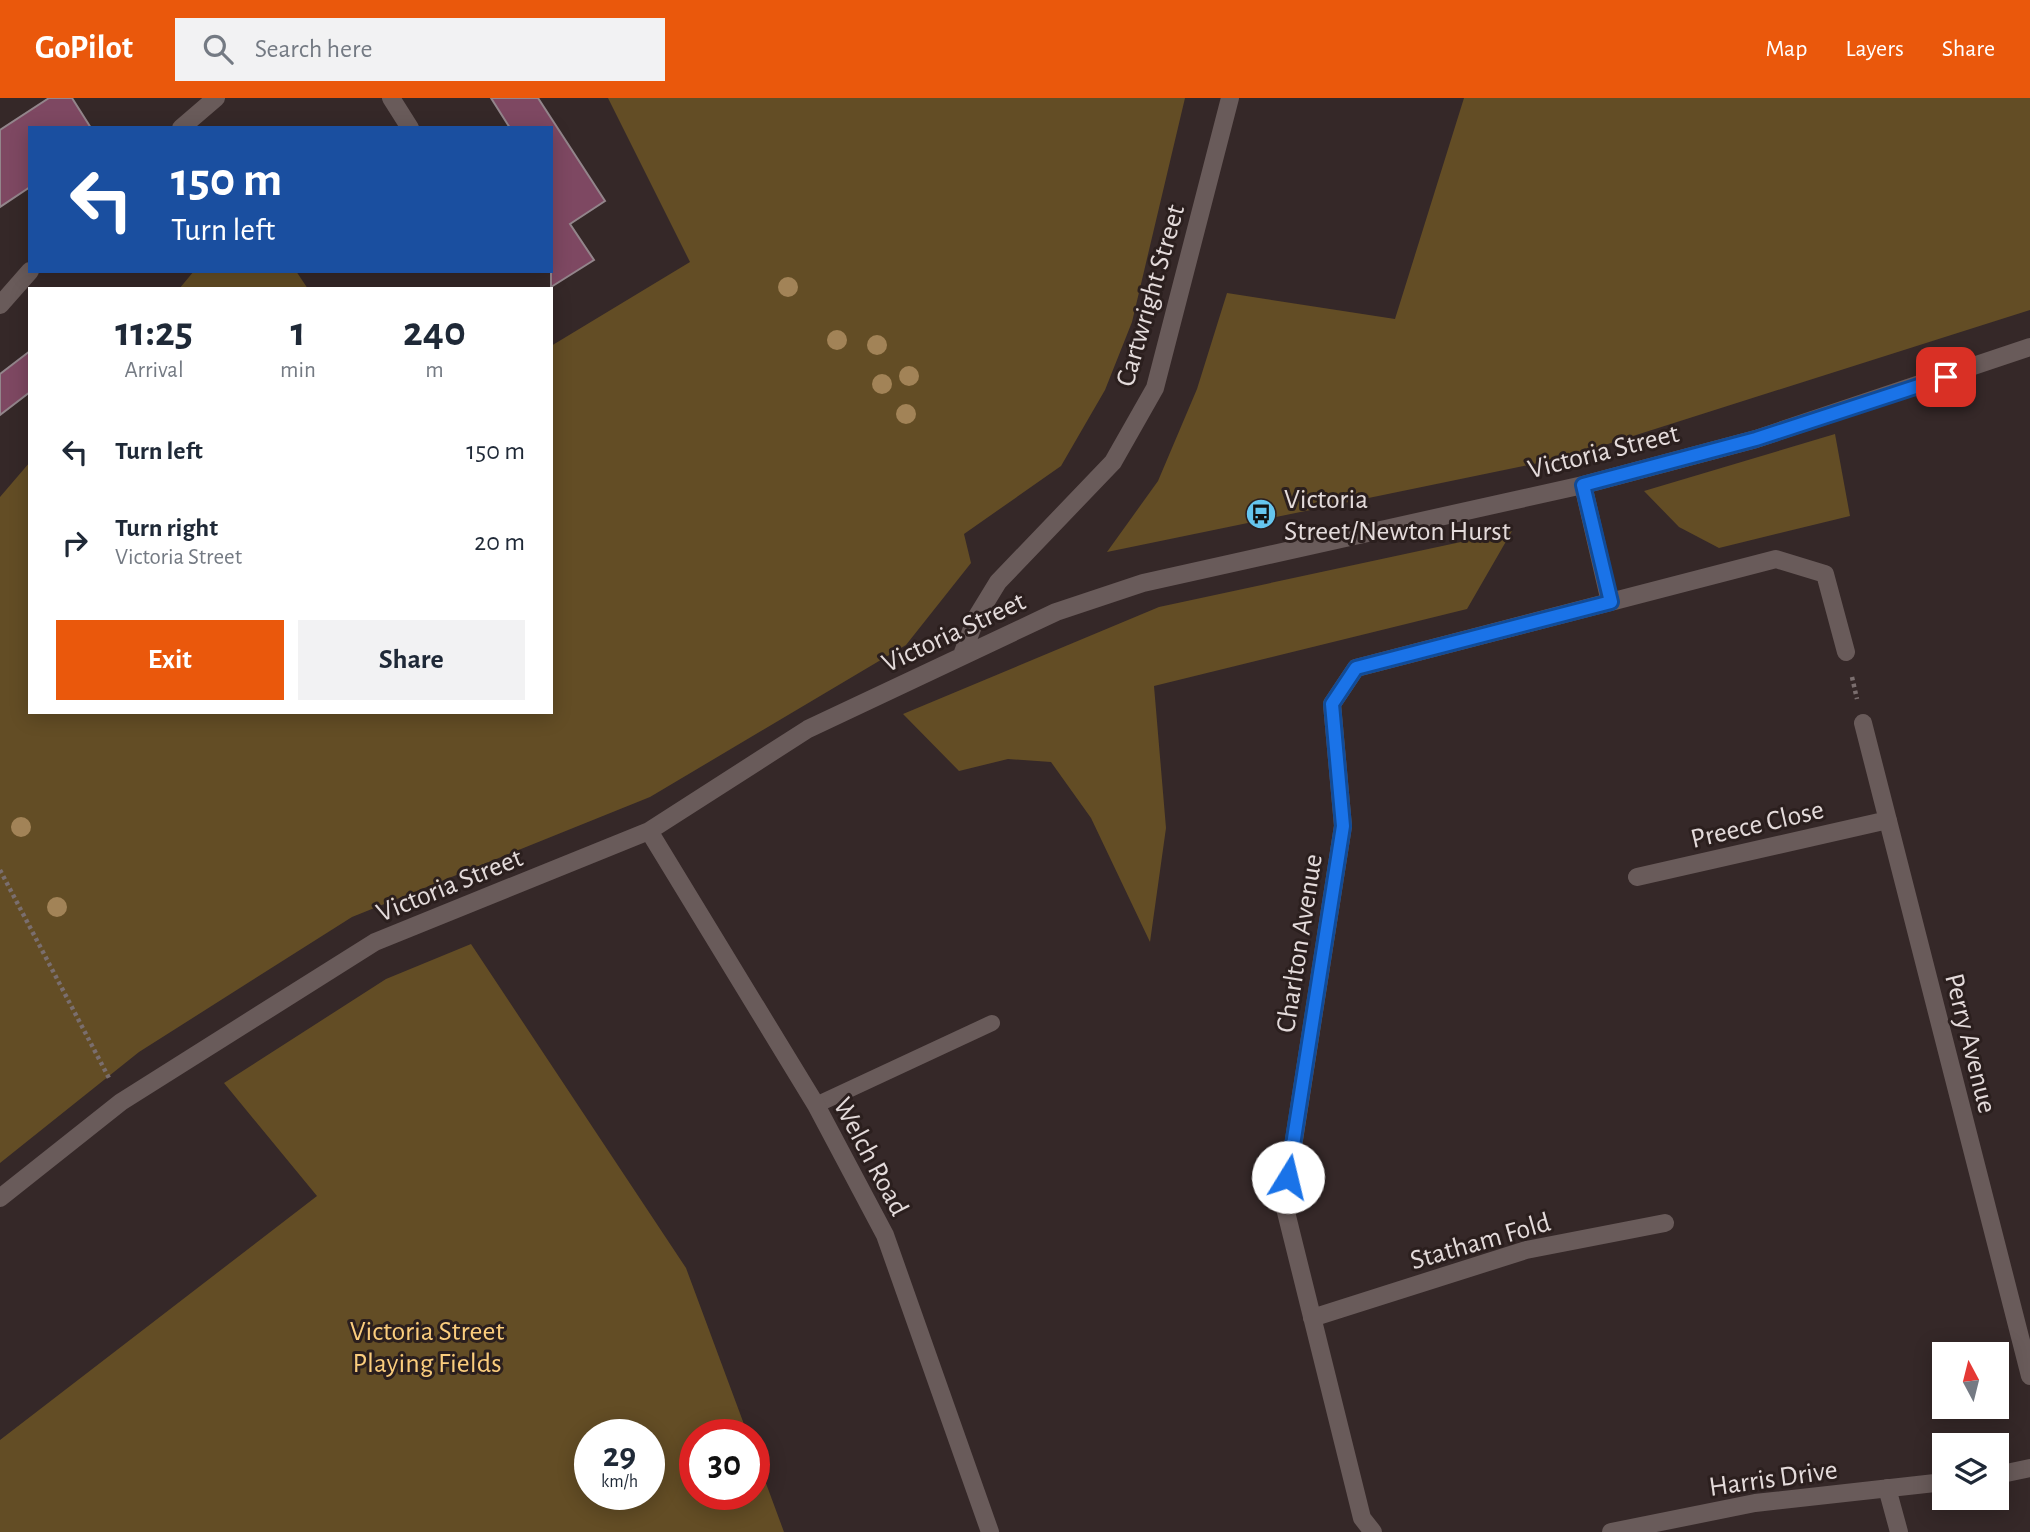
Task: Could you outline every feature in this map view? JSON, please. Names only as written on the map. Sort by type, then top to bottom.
[{"type":"street","points":[[183,126],[216,98]]},
{"type":"street","points":[[391,98],[409,126]]},
{"type":"street","name":"Cartwright Street","points":[[962,655],[976,618],[998,582],[1113,462],[1155,388],[1230,98]]},
{"type":"street","points":[[0,305],[28,273]]},
{"type":"street","name":"Victoria Street","points":[[0,1198],[121,1102],[375,942],[649,831],[808,729],[1056,612],[1143,583],[1583,485],[1756,439],[2030,348]]},
{"type":"street","points":[[1583,485],[1611,602]]},
{"type":"street","name":"Charlton Avenue","points":[[1373,1532],[1362,1518],[1284,1204],[1343,826],[1332,704],[1356,668],[1776,559],[1825,574],[1846,652]]},
{"type":"street","name":"Perry Avenue","points":[[1863,723],[2030,1376]]},
{"type":"street","name":"Preece Close","points":[[1637,877],[1888,820]]},
{"type":"street","name":"Welch Road","points":[[649,831],[816,1105],[885,1235],[990,1532]]},
{"type":"street","name":"Statham Fold","points":[[1312,1318],[1526,1250],[1665,1223]]},
{"type":"street","points":[[2009,1472],[2030,1468]]},
{"type":"street","name":"Harris Drive","points":[[1611,1532],[1755,1503],[1932,1483]]},
{"type":"street","points":[[1887,1488],[1899,1532]]},
{"type":"lane","points":[[816,1105],[992,1023]]},
{"type":"path","points":[[1846,652],[1863,723]]},
{"type":"path","points":[[0,870],[121,1102]]},
{"type":"green space","points":[[608,98],[1185,98],[1132,322],[1105,390],[1061,466],[964,534],[971,563],[906,645],[650,797],[352,917],[139,1052],[0,1163],[0,497],[28,464],[28,714],[553,714],[553,345],[690,262]]},
{"type":"green space","points":[[1464,98],[2030,98],[2030,310],[1567,457],[1107,552],[1158,481],[1197,389],[1227,293],[1395,319]]},
{"type":"green space","points":[[192,273],[297,273],[307,287],[181,287]]},
{"type":"green space","points":[[1835,434],[1850,516],[1719,548],[1679,527],[1644,491]]},
{"type":"green space","points":[[1512,531],[1467,609],[1154,686],[1166,828],[1150,942],[1091,818],[1051,762],[1008,759],[959,771],[903,714],[1159,607]]},
{"type":"green space","name":"Victoria Street Playing Fields","points":[[471,944],[686,1268],[742,1419],[679,1419],[679,1510],[770,1510],[770,1494],[784,1532],[0,1532],[0,1440],[317,1196],[224,1083],[386,979]]},
{"type":"building","points":[[49,98],[72,98],[90,126],[28,126],[28,188],[0,207],[0,130]]},
{"type":"building","points":[[491,98],[538,98],[605,201],[570,224],[594,260],[551,287],[553,126],[509,126]]},
{"type":"building","points":[[28,353],[28,394],[0,415],[0,374]]},
{"type":"place","name":"Victoria Street/Newton Hurst","points":[[1261,514]]},
{"type":"route","points":[[1288,1177],[1343,826],[1332,704],[1356,668],[1611,602],[1583,485],[1756,439],[1946,377]]}]
